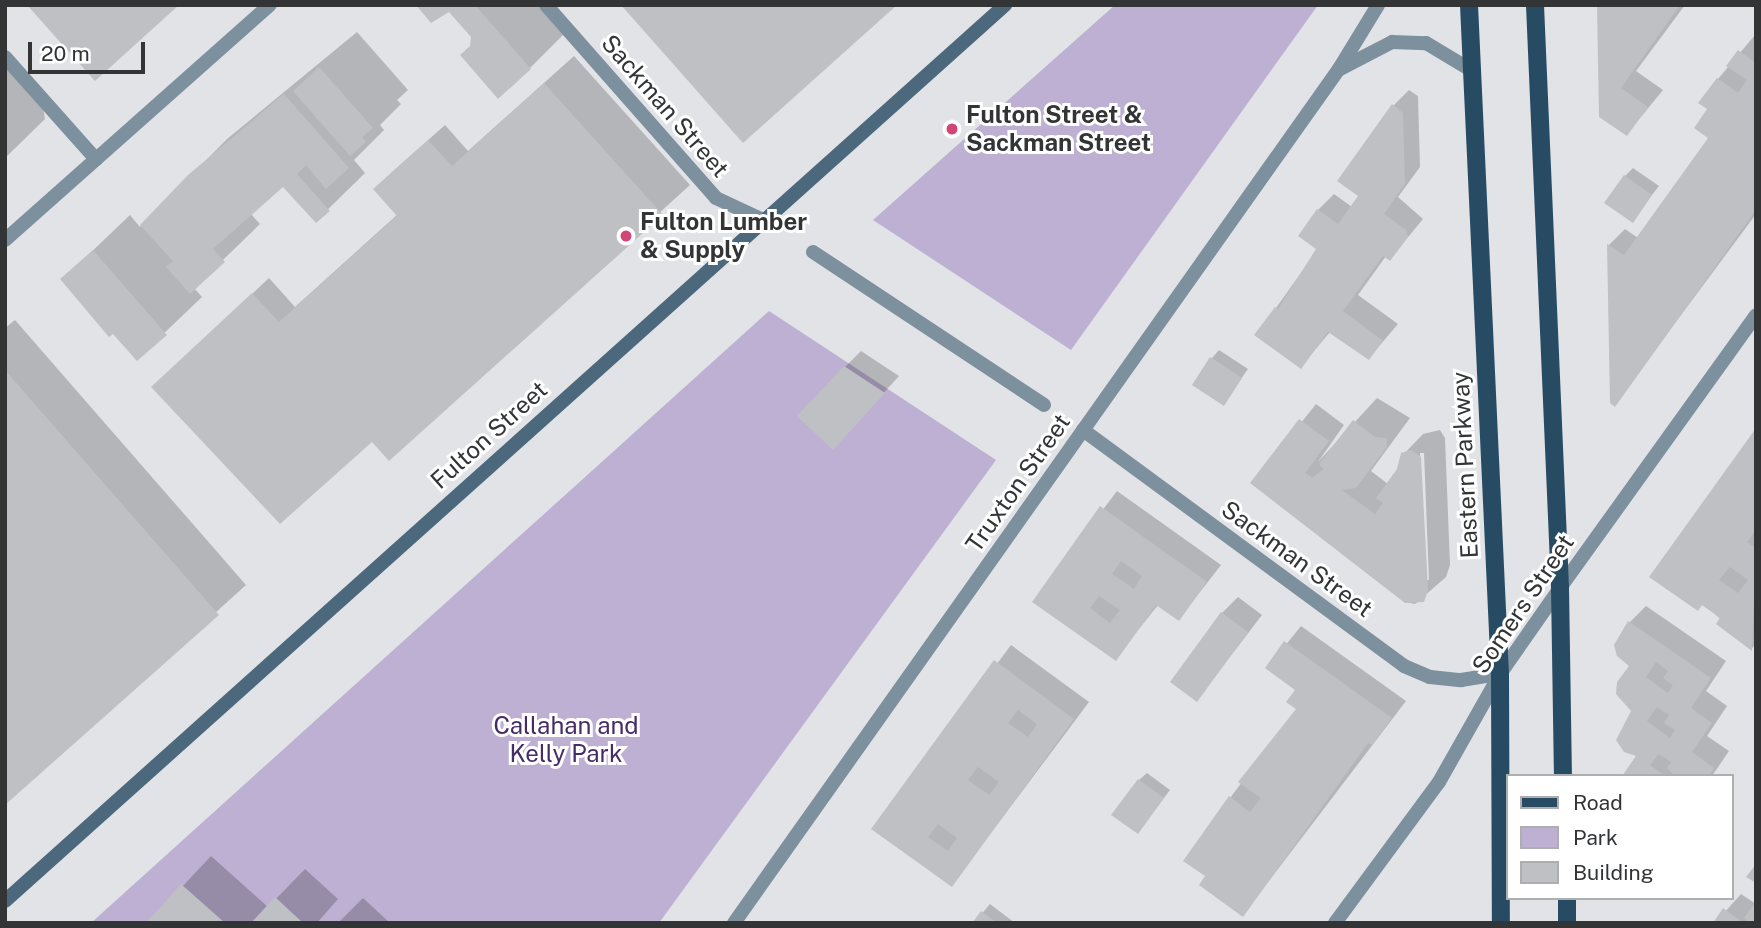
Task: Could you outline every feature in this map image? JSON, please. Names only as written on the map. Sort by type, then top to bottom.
[{"type":"main road","name":"Fulton Street","points":[[5,901],[1005,5]]},
{"type":"main road","name":"Eastern Parkway","points":[[1469,5],[1500,674],[1501,923]]},
{"type":"main road","points":[[1535,5],[1560,588],[1563,774]]},
{"type":"main road","points":[[1567,900],[1567,923]]},
{"type":"street","points":[[5,240],[270,5]]},
{"type":"street","name":"Sackman Street","points":[[546,5],[716,198],[763,220]]},
{"type":"street","name":"Truxton Street","points":[[734,923],[1339,69],[1378,5]]},
{"type":"street","name":"Truxton Street","points":[[1339,69],[1392,42],[1426,43],[1471,70]]},
{"type":"street","points":[[5,57],[96,159]]},
{"type":"street","points":[[813,252],[1044,405]]},
{"type":"street","name":"Somers Street","points":[[1335,923],[1439,782],[1500,674],[1756,315]]},
{"type":"street","name":"Sackman Street","points":[[1083,430],[1404,666],[1430,677],[1461,680],[1500,674]]},
{"type":"green space","points":[[1115,5],[1318,5],[1071,350],[873,220]]},
{"type":"green space","name":"Callahan and Kelly Park","points":[[769,311],[996,460],[659,923],[91,923]]},
{"type":"building","points":[[27,5],[179,5],[95,81]]},
{"type":"building","points":[[416,5],[475,5],[531,69],[498,99],[460,55],[470,46],[471,37],[449,12],[431,23]]},
{"type":"building","points":[[621,5],[897,5],[743,143]]},
{"type":"building","points":[[1597,5],[1680,5],[1621,88],[1648,107],[1627,136],[1599,117]]},
{"type":"building","points":[[1738,50],[1756,63],[1756,210],[1615,407],[1610,403],[1607,244],[1624,255],[1708,138],[1694,128],[1707,109],[1698,103],[1717,78],[1738,93],[1747,80],[1726,66]]},
{"type":"building","points":[[319,67],[373,128],[362,137],[366,142],[350,156],[293,91]]},
{"type":"building","points":[[544,83],[663,215],[389,461],[372,442],[280,524],[151,387],[252,293],[279,322],[397,216],[373,189],[428,140],[452,166]]},
{"type":"building","points":[[284,94],[349,168],[326,189],[306,165],[297,174],[330,211],[316,223],[283,187],[213,249],[225,262],[190,294],[166,267],[173,261],[140,225],[188,175]]},
{"type":"building","points":[[1392,104],[1403,113],[1405,184],[1384,214],[1406,230],[1408,237],[1390,261],[1383,256],[1343,311],[1383,341],[1369,360],[1328,332],[1301,369],[1254,335],[1275,307],[1278,309],[1316,249],[1298,236],[1317,209],[1338,224],[1358,196],[1337,181]]},
{"type":"building","points":[[1624,175],[1652,195],[1633,223],[1604,203]]},
{"type":"building","points":[[93,250],[167,335],[137,361],[113,334],[109,337],[60,279]]},
{"type":"building","points":[[1210,357],[1242,378],[1224,406],[1192,385]]},
{"type":"building","points":[[844,366],[885,393],[833,450],[797,416]]},
{"type":"building","points":[[5,370],[219,615],[5,805]]},
{"type":"building","points":[[1299,419],[1329,441],[1305,473],[1312,478],[1324,469],[1319,464],[1353,420],[1375,437],[1387,438],[1387,447],[1356,488],[1342,490],[1375,514],[1383,503],[1376,498],[1397,469],[1401,453],[1411,450],[1421,457],[1428,590],[1424,602],[1405,603],[1250,483]]},
{"type":"building","points":[[1756,428],[1756,530],[1747,542],[1756,548],[1752,651],[1716,624],[1720,618],[1702,605],[1698,611],[1649,577]],"holes":[[[1730,567],[1748,580],[1738,593],[1719,580]]]},
{"type":"building","points":[[1100,506],[1207,582],[1179,621],[1156,605],[1116,661],[1032,602]],"holes":[[[1121,561],[1142,576],[1134,589],[1112,574]],[[1099,596],[1120,610],[1110,623],[1090,608]]]},
{"type":"building","points":[[1221,612],[1248,632],[1197,702],[1170,682]]},
{"type":"building","points":[[1628,621],[1711,678],[1691,708],[1712,723],[1692,752],[1714,768],[1710,774],[1673,774],[1667,768],[1671,762],[1659,754],[1650,765],[1662,774],[1623,774],[1636,756],[1624,752],[1616,740],[1631,711],[1616,694],[1617,682],[1629,666],[1617,656],[1614,645]],"holes":[[[1656,662],[1668,671],[1663,678],[1673,685],[1668,693],[1646,677]],[[1657,707],[1669,715],[1664,723],[1675,730],[1670,738],[1647,721]]]},
{"type":"building","points":[[1284,641],[1392,718],[1372,745],[1368,743],[1243,917],[1199,885],[1205,876],[1183,861],[1229,796],[1250,812],[1261,798],[1238,782],[1296,709],[1286,702],[1295,690],[1265,668]]},
{"type":"building","points":[[994,660],[1074,719],[952,887],[871,829]],"holes":[[[1018,710],[1037,724],[1028,737],[1008,723]],[[978,767],[999,782],[989,795],[968,780]],[[938,824],[957,838],[948,851],[928,837]]]},
{"type":"building","points":[[1138,779],[1164,798],[1138,834],[1111,815]]},
{"type":"building","points":[[1756,864],[1756,883],[1746,877]]},
{"type":"building","points":[[181,884],[225,923],[146,923]]},
{"type":"building","points":[[275,897],[303,923],[251,923]]},
{"type":"building","points":[[1756,901],[1756,923],[1750,923],[1744,918]]},
{"type":"building","points":[[1723,908],[1743,923],[1713,923]]},
{"type":"building","points":[[981,911],[997,923],[972,923]]},
{"type":"place","name":"Fulton Street & Sackman Street","points":[[952,129]]},
{"type":"place","name":"Fulton Lumber & Supply","points":[[626,236]]}]
